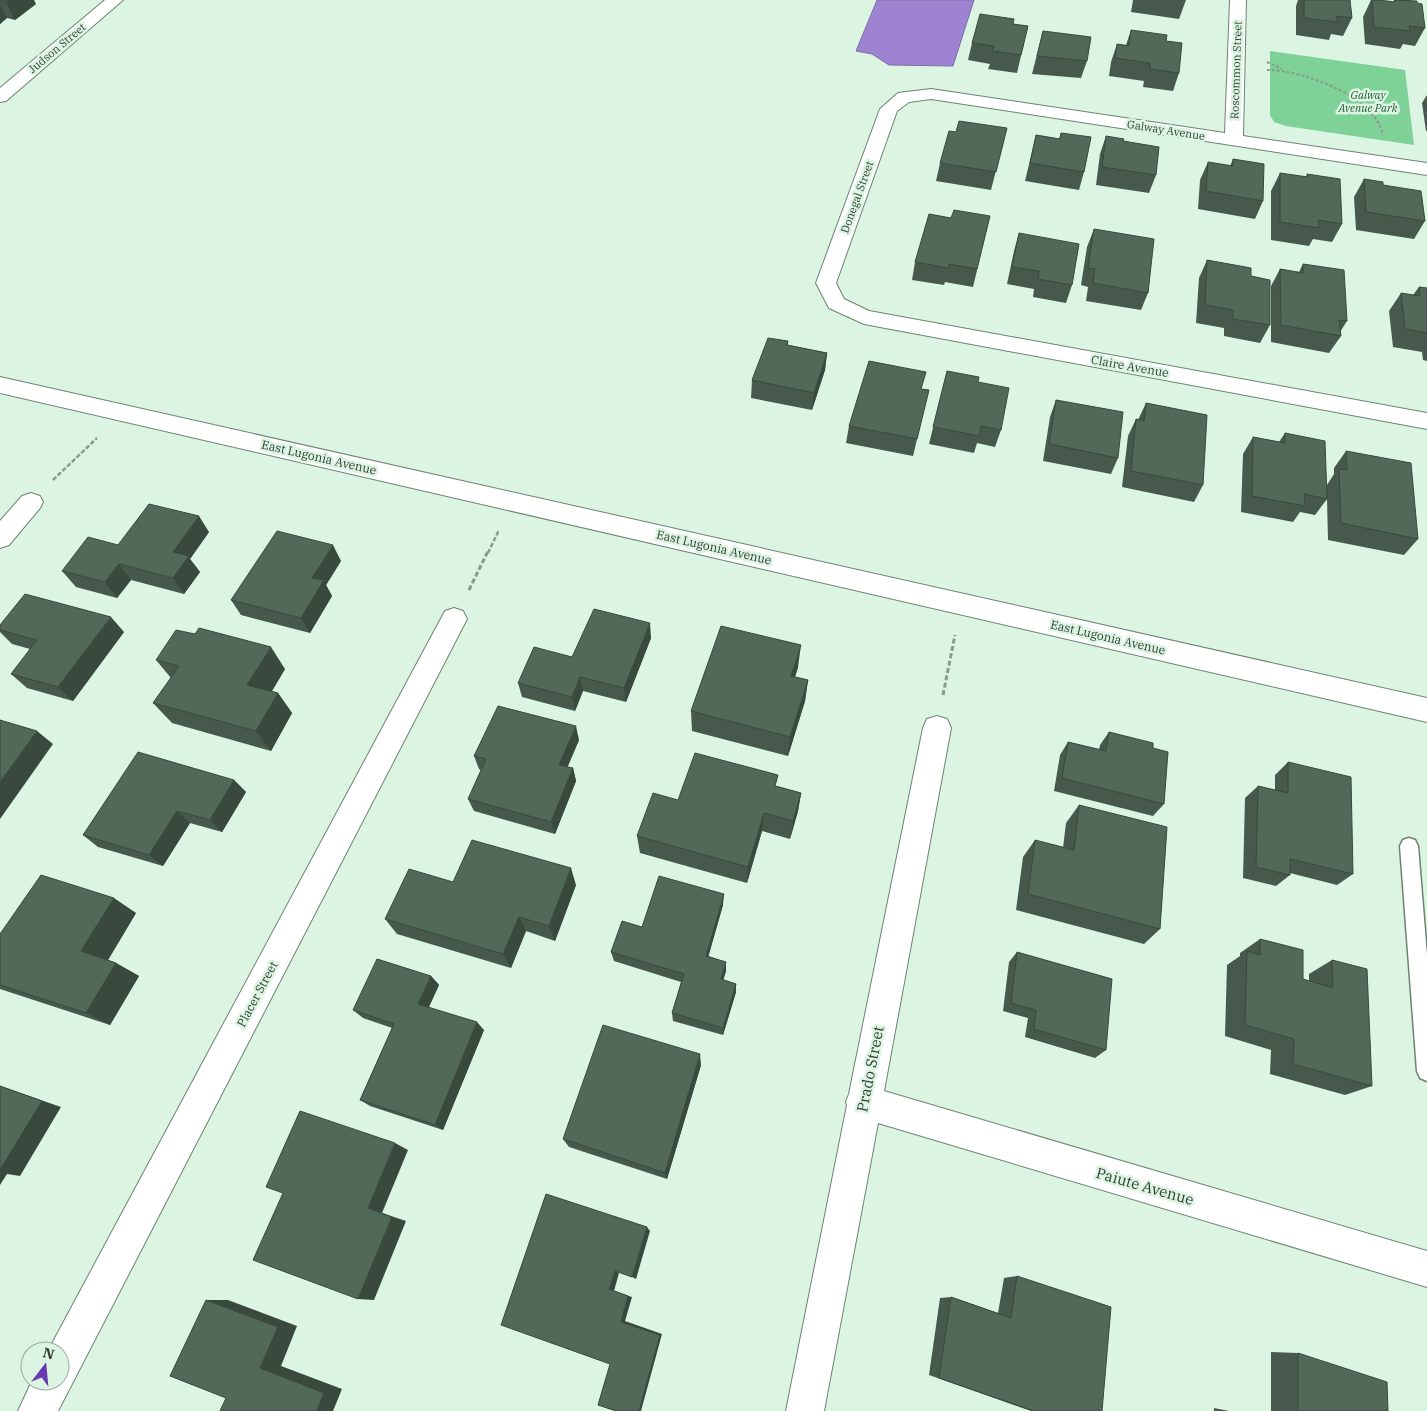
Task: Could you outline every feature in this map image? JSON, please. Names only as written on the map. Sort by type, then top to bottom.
[{"type":"street","name":"Judson Street","points":[[0,97],[115,0]]},
{"type":"street","name":"Roscommon Street","points":[[1234,140],[1238,0]]},
{"type":"street","name":"Galway Avenue","points":[[904,97],[931,94],[1427,169]]},
{"type":"street","name":"Donegal Street","points":[[836,303],[826,283],[888,109],[904,97]]},
{"type":"street","name":"Claire Avenue","points":[[836,303],[864,317],[1427,421]]},
{"type":"street","name":"East Lugonia Avenue","points":[[0,385],[1427,710]]},
{"type":"street","points":[[0,538],[30,502]]},
{"type":"street","name":"Placer Street","points":[[70,1349],[454,619]]},
{"type":"street","name":"Prado Street","points":[[805,1411],[863,1102],[937,728]]},
{"type":"street","name":"Paiute Avenue","points":[[863,1102],[1427,1269]]},
{"type":"street","points":[[37,1411],[48,1391]]},
{"type":"lane","points":[[1409,846],[1427,1071]]},
{"type":"path","points":[[1266,62],[1326,83],[1360,104],[1371,113],[1382,127],[1384,134],[1380,138]]},
{"type":"path","points":[[1266,70],[1285,70]]},
{"type":"path","points":[[30,502],[123,413]]},
{"type":"path","points":[[454,619],[513,502]]},
{"type":"path","points":[[937,728],[962,604]]},
{"type":"green space","name":"Galway Avenue Park","points":[[1270,51],[1405,70],[1414,145],[1286,126],[1274,122],[1270,115]]},
{"type":"shaded area","points":[[877,0],[974,0],[953,66],[889,65],[872,54],[856,51]]},
{"type":"building","points":[[1304,0],[1350,0],[1352,18],[1337,16],[1337,22],[1304,18]]},
{"type":"building","points":[[1372,0],[1417,1],[1417,3],[1422,4],[1425,28],[1409,26],[1410,31],[1374,27]]},
{"type":"building","points":[[980,14],[1014,19],[1013,24],[1028,26],[1021,55],[992,51],[994,46],[972,43]]},
{"type":"building","points":[[1131,30],[1167,35],[1166,41],[1182,43],[1179,73],[1150,69],[1150,63],[1115,58],[1117,44],[1129,46]]},
{"type":"building","points":[[1043,31],[1091,37],[1087,61],[1037,56]]},
{"type":"building","points":[[959,121],[1007,128],[996,172],[940,163],[949,131],[956,132]]},
{"type":"building","points":[[1061,133],[1091,137],[1084,172],[1030,163],[1036,135],[1060,139]]},
{"type":"building","points":[[1106,136],[1159,147],[1156,175],[1102,167]]},
{"type":"building","points":[[1233,159],[1264,164],[1263,201],[1206,191],[1208,162],[1233,166]]},
{"type":"building","points":[[1280,173],[1308,177],[1307,174],[1340,179],[1342,224],[1318,220],[1319,228],[1280,222]]},
{"type":"building","points":[[1364,179],[1383,182],[1383,185],[1421,191],[1425,221],[1366,212]]},
{"type":"building","points":[[954,210],[990,216],[977,269],[949,264],[948,268],[915,262],[929,214],[951,218]]},
{"type":"building","points":[[1094,229],[1154,239],[1148,293],[1093,283],[1095,269],[1088,268]]},
{"type":"building","points":[[1019,233],[1079,244],[1072,285],[1038,279],[1039,271],[1012,267]]},
{"type":"building","points":[[1207,260],[1251,268],[1251,276],[1270,280],[1270,325],[1233,319],[1233,310],[1205,305]]},
{"type":"building","points":[[1303,264],[1344,270],[1347,321],[1339,320],[1341,336],[1281,325],[1280,269],[1303,273]]},
{"type":"building","points":[[1419,287],[1427,288],[1427,333],[1405,329],[1401,293],[1420,296]]},
{"type":"building","points":[[768,338],[788,341],[787,345],[827,353],[814,393],[752,380]]},
{"type":"building","points":[[869,361],[926,372],[921,389],[929,390],[917,439],[849,426]]},
{"type":"building","points":[[947,371],[979,377],[978,382],[1009,388],[1001,430],[981,426],[979,436],[933,427]]},
{"type":"building","points":[[1056,400],[1123,412],[1118,458],[1049,444]]},
{"type":"building","points":[[1146,403],[1207,415],[1203,485],[1131,471],[1136,419],[1144,421]]},
{"type":"building","points":[[1285,433],[1325,441],[1327,499],[1304,494],[1305,506],[1252,496],[1253,437],[1285,443]]},
{"type":"building","points":[[1346,451],[1411,463],[1418,539],[1341,523],[1339,469],[1347,470]]},
{"type":"building","points":[[149,504],[199,516],[173,552],[189,556],[173,578],[119,564],[105,582],[62,571],[88,537],[118,545]]},
{"type":"building","points":[[277,531],[333,545],[312,578],[324,580],[301,618],[231,600]]},
{"type":"building","points":[[25,594],[111,617],[58,687],[11,674],[37,640],[0,630],[0,625]]},
{"type":"building","points":[[594,609],[650,623],[624,688],[580,677],[572,697],[518,683],[534,647],[572,657]]},
{"type":"building","points":[[721,626],[801,645],[791,676],[808,680],[790,737],[691,711]]},
{"type":"building","points":[[199,628],[271,647],[247,685],[278,693],[256,731],[153,703],[179,666],[156,660],[176,630],[195,634]]},
{"type":"building","points":[[498,706],[576,726],[559,765],[573,768],[551,822],[468,799],[486,759],[474,756]]},
{"type":"building","points":[[0,720],[37,731],[0,782]]},
{"type":"building","points":[[1109,732],[1153,743],[1153,748],[1168,752],[1164,804],[1062,778],[1068,742],[1106,751]]},
{"type":"building","points":[[138,752],[234,780],[210,820],[177,811],[149,855],[83,835]]},
{"type":"building","points":[[695,753],[778,775],[775,786],[801,793],[793,821],[764,813],[748,867],[637,836],[653,793],[678,800]]},
{"type":"building","points":[[1288,762],[1351,777],[1353,874],[1290,859],[1290,875],[1256,867],[1258,786],[1288,793]]},
{"type":"building","points":[[1079,805],[1167,827],[1160,929],[1028,894],[1035,840],[1074,850]]},
{"type":"building","points":[[472,840],[571,868],[549,926],[519,917],[503,954],[385,919],[409,869],[453,882]]},
{"type":"building","points":[[41,875],[114,898],[81,951],[116,963],[86,1013],[0,985],[0,934]]},
{"type":"building","points":[[659,876],[724,894],[706,956],[726,962],[721,979],[736,984],[723,1028],[672,1013],[684,974],[611,952],[622,921],[642,927]]},
{"type":"building","points":[[1260,939],[1303,950],[1303,979],[1333,988],[1332,960],[1367,969],[1372,1086],[1293,1064],[1294,1039],[1245,1025],[1247,951],[1260,955]]},
{"type":"building","points":[[1017,952],[1112,979],[1106,1050],[1034,1029],[1036,1010],[1011,1003]]},
{"type":"building","points":[[377,959],[431,976],[418,1004],[477,1022],[435,1125],[360,1100],[394,1024],[353,1010]]},
{"type":"building","points":[[603,1025],[700,1054],[665,1173],[563,1139]]},
{"type":"building","points":[[0,1086],[42,1101],[0,1170]]},
{"type":"building","points":[[300,1111],[395,1143],[368,1208],[392,1217],[358,1299],[253,1260],[283,1193],[266,1187]]},
{"type":"building","points":[[546,1194],[647,1227],[632,1277],[615,1271],[609,1289],[628,1296],[621,1322],[660,1335],[639,1411],[616,1411],[598,1405],[610,1364],[501,1325]]},
{"type":"building","points":[[1017,1276],[1111,1307],[1102,1411],[1034,1411],[939,1378],[951,1297],[1011,1318]]},
{"type":"building","points":[[206,1300],[278,1327],[260,1368],[324,1393],[317,1411],[220,1411],[226,1398],[170,1376]]},
{"type":"building","points":[[1298,1353],[1387,1382],[1388,1411],[1298,1411]]}]
